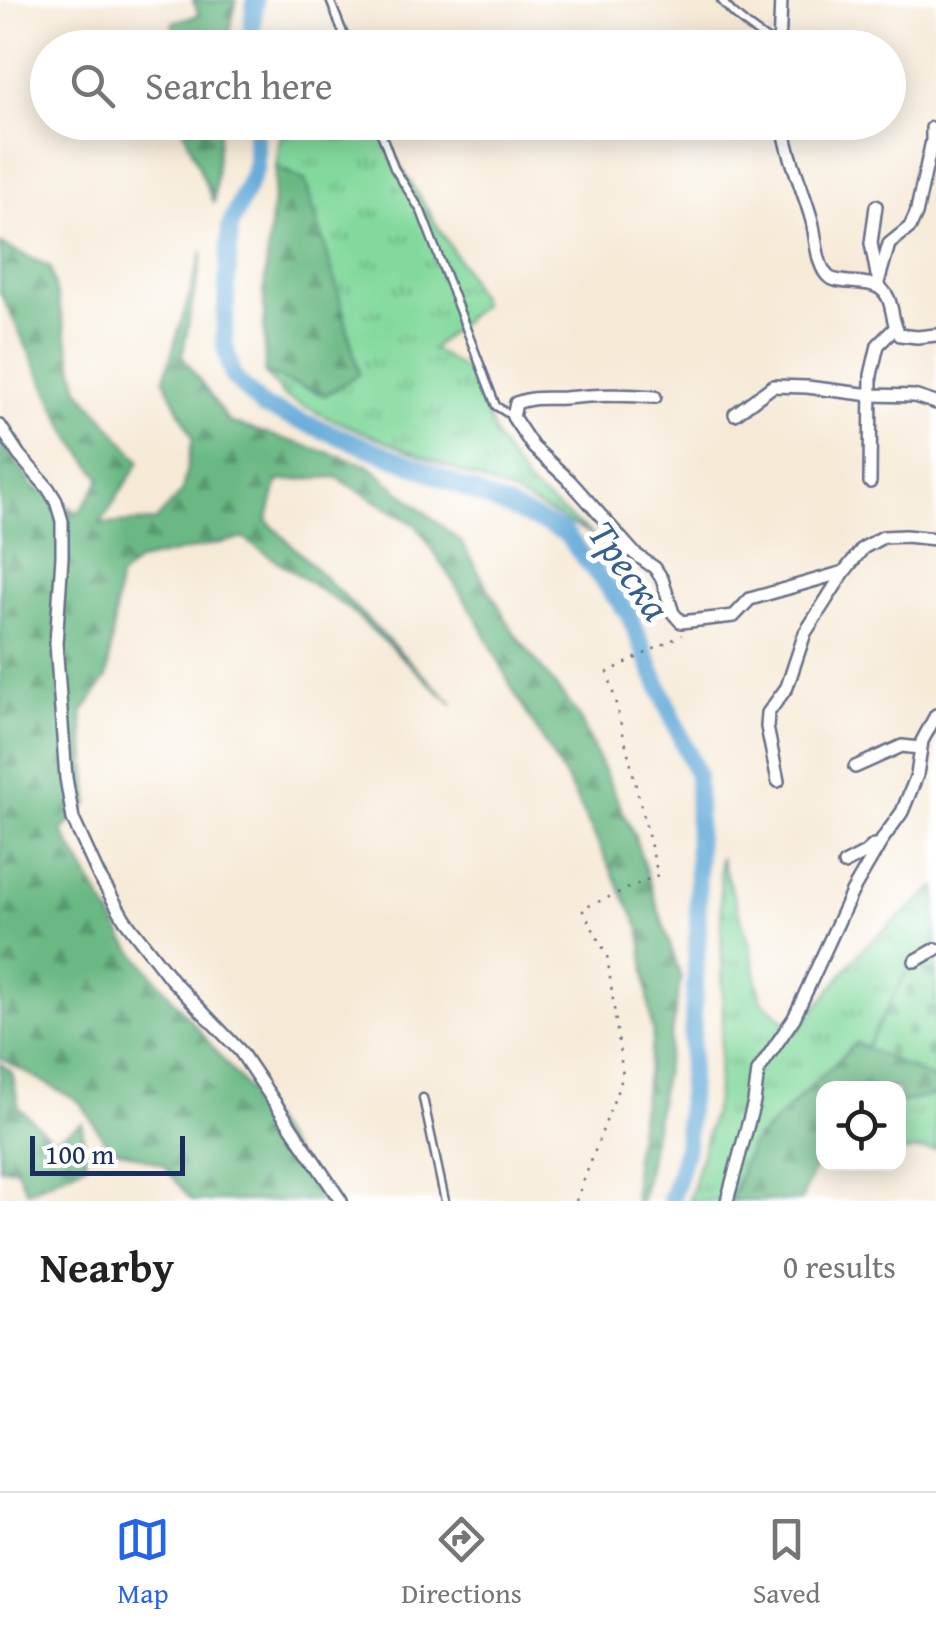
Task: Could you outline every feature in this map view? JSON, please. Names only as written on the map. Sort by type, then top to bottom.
[{"type":"street","points":[[780,30],[781,0]]},
{"type":"street","points":[[877,286],[889,244],[910,227],[916,214],[932,128]]},
{"type":"street","points":[[786,140],[825,274],[832,280],[877,286],[891,304],[897,333],[936,335]]},
{"type":"street","points":[[876,206],[871,244],[877,286]]},
{"type":"street","points":[[870,482],[871,375],[878,345],[895,328]]},
{"type":"street","points":[[736,414],[774,386],[871,396],[914,396],[936,402]]},
{"type":"street","points":[[654,397],[616,393],[530,397],[516,403],[513,417],[533,447],[580,492],[634,554],[654,568],[662,579],[673,613],[681,622],[734,616],[750,599],[844,572]]},
{"type":"street","points":[[0,426],[56,500],[62,521],[56,643],[66,778],[73,819],[125,920],[171,979],[240,1051],[341,1201]]},
{"type":"street","points":[[778,781],[768,713],[786,686],[805,633],[844,572],[863,548],[883,537],[936,539]]},
{"type":"street","points":[[726,1201],[754,1102],[758,1071],[801,1005],[852,892],[906,803],[917,775],[920,748],[936,715]]},
{"type":"street","points":[[855,767],[902,746],[920,748]]},
{"type":"street","points":[[844,864],[865,854],[884,837]]},
{"type":"street","points":[[915,961],[936,949]]},
{"type":"lane","points":[[330,0],[342,30]]},
{"type":"lane","points":[[721,0],[754,30]]},
{"type":"lane","points":[[384,140],[394,168],[421,211],[496,406],[513,417]]},
{"type":"lane","points":[[424,1098],[444,1201]]},
{"type":"path","points":[[576,1201],[623,1076],[607,956],[582,909],[658,875],[608,672],[680,637]]},
{"type":"green space","points":[[193,0],[236,0],[230,30],[173,30],[173,22],[199,15]]},
{"type":"green space","points":[[188,140],[219,140],[213,202]]},
{"type":"green space","points":[[280,140],[384,140],[482,304],[432,349],[473,374],[496,439],[528,485],[593,536],[512,493],[284,396],[265,373],[327,394],[358,374],[305,180],[276,167]]},
{"type":"green space","points":[[276,167],[305,180],[359,374],[325,395],[265,373],[264,290]]},
{"type":"green space","points":[[0,244],[50,267],[79,389],[140,461],[100,524],[156,521],[182,492],[193,438],[164,379],[203,251],[182,356],[229,422],[368,465],[461,542],[515,634],[578,715],[634,835],[681,978],[642,1201],[635,1201],[634,1157],[653,1036],[640,929],[569,784],[514,692],[478,620],[417,526],[336,477],[278,481],[267,521],[453,704],[349,609],[243,538],[138,561],[119,578],[107,677],[82,713],[89,803],[62,831],[126,942],[254,1097],[325,1201],[192,1201],[163,1165],[108,1146],[81,1103],[0,1058],[0,439],[34,487],[79,513],[101,479],[68,433],[0,292]]},
{"type":"green space","points":[[720,857],[749,942],[761,1000],[797,1032],[862,949],[936,887],[936,973],[910,966],[867,1047],[856,1043],[751,1145],[730,1201],[689,1201],[716,1101],[723,1015]]},
{"type":"green space","points":[[910,966],[936,973],[936,1080],[866,1048]]},
{"type":"green space","points":[[856,1043],[936,1080],[936,1095],[906,1101],[906,1081],[817,1081]]},
{"type":"green space","points":[[0,1063],[12,1073],[19,1108],[53,1140],[82,1123],[86,1164],[27,1192],[16,1168],[0,1168]]},
{"type":"green space","points":[[816,1082],[816,1164],[801,1201],[730,1201],[751,1145]]},
{"type":"green space","points":[[936,1095],[936,1150],[906,1152],[906,1101]]},
{"type":"waterway","name":"Треска","points":[[252,30],[255,0]]},
{"type":"waterway","name":"Треска","points":[[256,140],[256,167],[230,226],[224,342],[233,377],[262,406],[415,466],[564,532],[628,613],[697,775],[698,929],[686,1148],[671,1201]]}]
